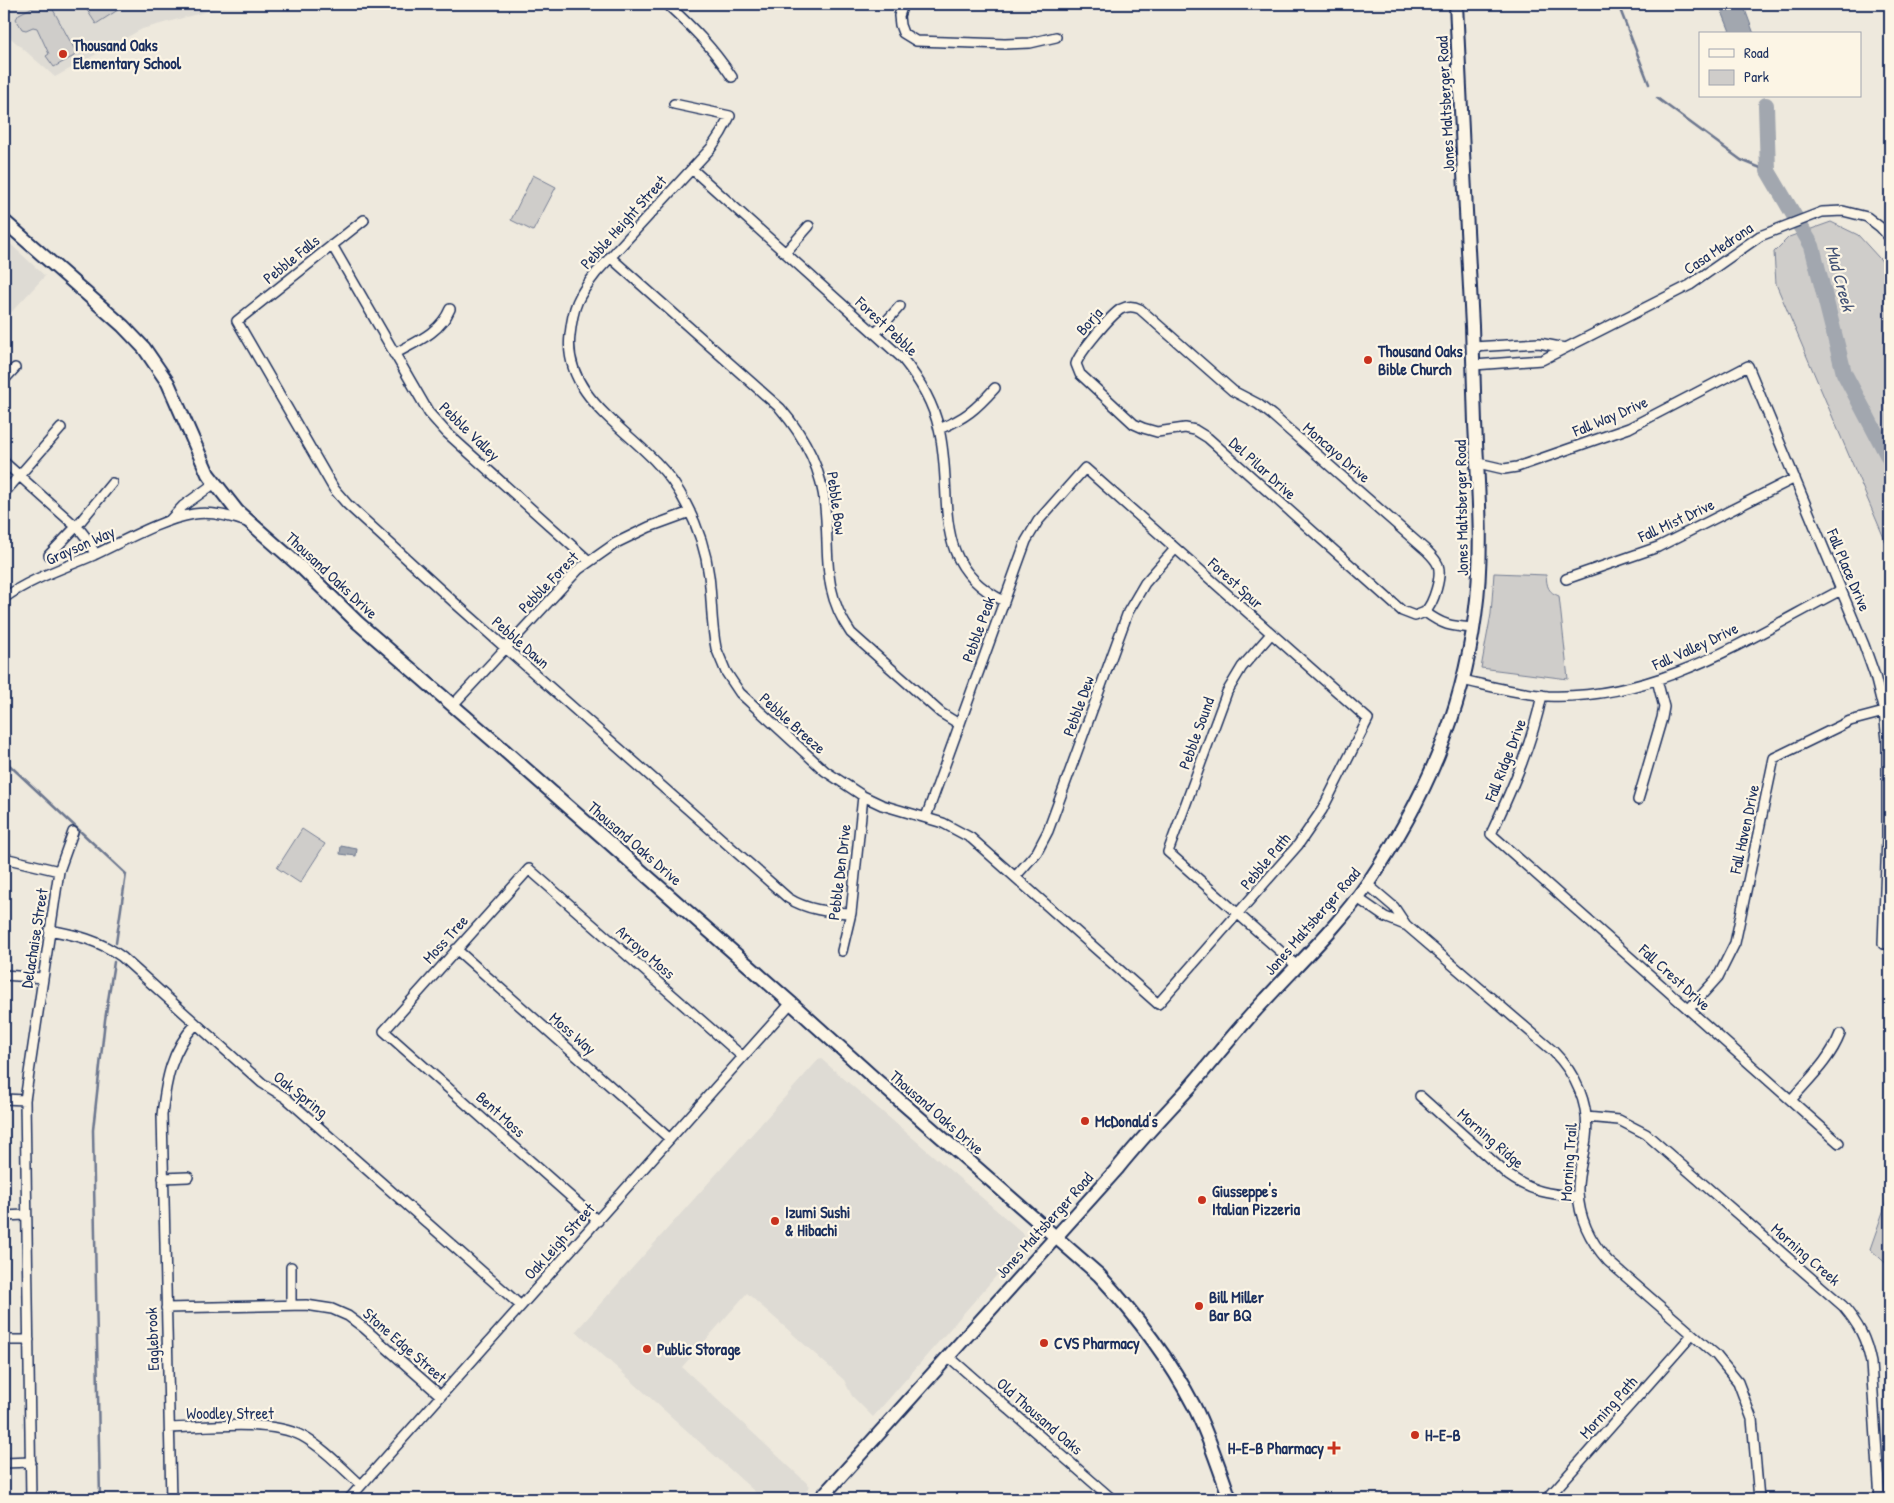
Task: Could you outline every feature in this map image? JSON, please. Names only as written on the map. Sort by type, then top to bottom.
[{"type":"main road","name":"Jones Maltsberger Road","points":[[820,1499],[1192,1084],[1244,1022],[1297,966],[1356,897],[1367,884],[1424,789],[1449,730],[1462,680],[1474,628],[1480,552],[1474,365],[1456,4]]},
{"type":"main road","name":"Thousand Oaks Drive","points":[[4,221],[123,326],[144,348],[168,383],[194,443],[215,483],[237,511],[303,569],[357,622],[1099,1275],[1124,1302],[1157,1345],[1195,1408],[1230,1499]]},
{"type":"street","points":[[668,4],[713,48],[732,77]]},
{"type":"street","points":[[903,4],[900,25],[903,33],[916,41],[1005,44],[1030,43],[1056,37]]},
{"type":"street","name":"Pebble Height Street","points":[[569,339],[575,306],[584,289],[610,257],[692,169],[719,136],[730,116],[674,104]]},
{"type":"street","name":"Forest Pebble","points":[[692,169],[902,358],[913,371],[930,401],[939,429],[943,450],[949,533],[954,550],[967,573],[976,583],[992,596],[1004,602]]},
{"type":"street","name":"Casa Medrona","points":[[1474,365],[1542,360],[1690,285],[1760,236],[1822,212],[1843,211],[1866,217],[1880,227],[1890,238]]},
{"type":"street","name":"Pebble Falls","points":[[237,321],[364,220]]},
{"type":"street","points":[[785,253],[809,226]]},
{"type":"street","name":"Pebble Valley","points":[[332,245],[429,413],[447,433],[589,561]]},
{"type":"street","name":"Pebble Bow","points":[[610,257],[780,408],[792,422],[810,451],[821,481],[825,506],[830,587],[838,612],[851,632],[864,645],[941,712],[959,724]]},
{"type":"street","points":[[875,334],[900,306]]},
{"type":"street","name":"Borja","points":[[1076,364],[1081,352],[1120,310],[1131,306]]},
{"type":"street","name":"Moncayo Drive","points":[[1131,306],[1140,309],[1233,391],[1258,404],[1272,415],[1427,551],[1438,565],[1439,575],[1432,605],[1426,612]]},
{"type":"street","points":[[394,354],[436,331],[447,317],[450,309]]},
{"type":"street","name":"Pebble Dawn","points":[[237,321],[323,473],[340,497],[506,648],[788,898],[807,907],[828,912],[851,913]]},
{"type":"street","name":"Pebble Breeze","points":[[569,339],[572,367],[581,386],[592,402],[667,474],[690,512],[700,535],[706,556],[713,635],[716,648],[732,683],[748,703],[825,771],[864,796],[889,807],[944,823],[971,838],[1158,1004]]},
{"type":"street","points":[[1473,347],[1539,344],[1565,348]]},
{"type":"street","points":[[1511,345],[1512,362]]},
{"type":"street","name":"Del Pilar Drive","points":[[1076,364],[1083,378],[1134,424],[1157,432],[1185,428],[1195,430],[1208,438],[1402,611],[1415,616],[1426,612]]},
{"type":"street","name":"Fall Way Drive","points":[[1478,462],[1504,469],[1517,468],[1598,440],[1629,428],[1748,366]]},
{"type":"street","name":"Fall Place Drive","points":[[1748,366],[1875,676],[1884,712],[1888,769],[1883,944]]},
{"type":"street","points":[[4,380],[15,368]]},
{"type":"street","points":[[939,429],[966,416],[980,405],[995,388]]},
{"type":"street","points":[[4,493],[61,428]]},
{"type":"street","points":[[4,462],[76,527],[88,540],[95,554]]},
{"type":"street","name":"Pebble Peak","points":[[926,817],[1030,533],[1038,521],[1085,468]]},
{"type":"street","name":"Forest Spur","points":[[1085,468],[1368,719]]},
{"type":"street","name":"Fall Mist Drive","points":[[1566,580],[1658,547],[1795,478]]},
{"type":"street","points":[[49,555],[76,527],[112,483]]},
{"type":"street","name":"Grayson Way","points":[[169,521],[182,506],[215,483]]},
{"type":"street","name":"Pebble Forest","points":[[452,706],[564,583],[589,561],[616,543],[649,527],[690,512]]},
{"type":"street","name":"Grayson Way","points":[[4,598],[20,588],[169,521],[194,514],[211,514],[225,515],[251,523]]},
{"type":"street","name":"Pebble Dew","points":[[1015,877],[1037,852],[1048,831],[1128,612],[1145,583],[1175,549]]},
{"type":"street","name":"Fall Valley Drive","points":[[1462,680],[1521,693],[1542,695],[1580,696],[1612,692],[1658,680],[1705,661],[1841,590]]},
{"type":"street","points":[[1426,612],[1439,622],[1451,626],[1474,628]]},
{"type":"street","name":"Pebble Sound","points":[[1239,914],[1168,852],[1227,692],[1242,668],[1271,634]]},
{"type":"street","points":[[1638,800],[1664,707],[1658,680]]},
{"type":"street","name":"Fall Ridge Drive","points":[[1491,834],[1518,776],[1538,716],[1542,695]]},
{"type":"street","name":"Fall Haven Drive","points":[[1689,1009],[1718,977],[1735,943],[1774,758],[1850,721],[1884,712]]},
{"type":"street","name":"Pebble Path","points":[[1158,1004],[1288,858],[1322,810],[1368,719]]},
{"type":"street","name":"Pebble Den Drive","points":[[842,951],[851,913],[864,796]]},
{"type":"street","name":"Delachaise Street","points":[[31,1499],[24,1100],[59,871],[73,832]]},
{"type":"street","name":"Fall Crest Drive","points":[[1491,834],[1839,1143]]},
{"type":"street","points":[[4,858],[59,871]]},
{"type":"street","name":"Moss Tree","points":[[384,1031],[529,869]]},
{"type":"street","name":"Arroyo Moss","points":[[529,869],[742,1057]]},
{"type":"street","name":"Morning Trail","points":[[1367,884],[1394,907],[1406,925],[1561,1059],[1578,1086],[1586,1117],[1586,1138],[1578,1182],[1578,1197],[1583,1220],[1591,1238],[1608,1261],[1722,1362],[1738,1382],[1752,1419],[1759,1499]]},
{"type":"street","name":"Morning Trail","points":[[1356,897],[1385,917],[1406,925]]},
{"type":"street","points":[[1239,914],[1297,966]]},
{"type":"street","name":"Oak Spring","points":[[50,930],[90,939],[112,950],[262,1083],[286,1098],[521,1306]]},
{"type":"street","name":"Moss Way","points":[[456,950],[670,1139]]},
{"type":"street","points":[[4,975],[43,978]]},
{"type":"street","name":"Oak Leigh Street","points":[[349,1499],[791,1003]]},
{"type":"street","name":"Eaglebrook","points":[[172,1499],[162,1114],[171,1063],[182,1040],[196,1024]]},
{"type":"street","name":"Bent Moss","points":[[384,1031],[598,1221]]},
{"type":"street","points":[[1791,1100],[1832,1053],[1840,1034]]},
{"type":"street","name":"Morning Ridge","points":[[1420,1096],[1508,1175],[1522,1185],[1546,1194],[1578,1197]]},
{"type":"street","points":[[4,1099],[24,1100]]},
{"type":"street","name":"Morning Creek","points":[[1586,1117],[1619,1120],[1646,1134],[1842,1306],[1856,1322],[1867,1346],[1871,1363],[1880,1499]]},
{"type":"street","points":[[163,1178],[188,1177]]},
{"type":"street","points":[[4,1216],[26,1215]]},
{"type":"street","points":[[292,1267],[292,1305]]},
{"type":"street","name":"Stone Edge Street","points":[[166,1308],[324,1306],[348,1316],[364,1328],[441,1396]]},
{"type":"street","name":"Morning Path","points":[[1547,1499],[1692,1335]]},
{"type":"street","points":[[4,1340],[28,1340]]},
{"type":"street","name":"Old Thousand Oaks","points":[[948,1356],[1112,1499]]},
{"type":"street","name":"Woodley Street","points":[[170,1428],[260,1426],[288,1430],[305,1438],[319,1448],[361,1485]]},
{"type":"street","points":[[4,1463],[31,1462]]},
{"type":"shaded area","name":"Thousand Oaks Elementary School","points":[[4,4],[234,4],[142,29],[55,77],[4,32]]},
{"type":"shaded area","points":[[1719,4],[1743,4],[1753,32],[1730,32]]},
{"type":"shaded area","points":[[4,238],[45,276],[4,320]]},
{"type":"shaded area","points":[[341,846],[357,849],[356,856],[340,854]]},
{"type":"shaded area","points":[[820,1058],[1024,1234],[1024,1244],[873,1417],[852,1396],[844,1380],[747,1293],[682,1367],[810,1486],[800,1499],[763,1499],[576,1331]]},
{"type":"green space","points":[[39,4],[50,4],[76,52],[74,56],[54,67],[46,56],[49,54],[37,28],[22,29],[16,19],[19,14]]},
{"type":"green space","points":[[83,4],[127,4],[96,24]]},
{"type":"green space","points":[[533,175],[556,187],[533,231],[511,220]]},
{"type":"green space","points":[[1831,222],[1858,235],[1890,270],[1890,552],[1776,284],[1774,252],[1789,237]]},
{"type":"green space","points":[[1494,573],[1546,575],[1549,589],[1552,593],[1559,596],[1568,679],[1481,668],[1491,614]]},
{"type":"green space","points":[[302,829],[325,844],[300,883],[277,868]]},
{"type":"green space","points":[[1890,1192],[1890,1267],[1870,1249]]},
{"type":"waterway","points":[[1618,4],[1649,84]]},
{"type":"waterway","points":[[1657,98],[1741,160],[1768,171]]},
{"type":"waterway","name":"Mud Creek","points":[[1766,105],[1768,171],[1812,246],[1844,373],[1890,460]]},
{"type":"waterway","points":[[4,760],[126,874],[116,943]]},
{"type":"waterway","points":[[100,1499],[93,1130],[105,1020],[114,962]]},
{"type":"place","name":"Thousand Oaks Elementary School","points":[[63,54]]},
{"type":"place","name":"Thousand Oaks Bible Church","points":[[1368,360]]},
{"type":"place","name":"McDonald's","points":[[1085,1121]]},
{"type":"place","name":"Giusseppe's Italian Pizzeria","points":[[1202,1200]]},
{"type":"place","name":"Izumi Sushi & Hibachi","points":[[775,1221]]},
{"type":"place","name":"Bill Miller Bar BQ","points":[[1199,1306]]},
{"type":"place","name":"CVS Pharmacy","points":[[1044,1343]]},
{"type":"place","name":"Public Storage","points":[[647,1349]]},
{"type":"place","name":"H-E-B","points":[[1415,1435]]},
{"type":"place","name":"H-E-B Pharmacy","points":[[1334,1448]]}]
